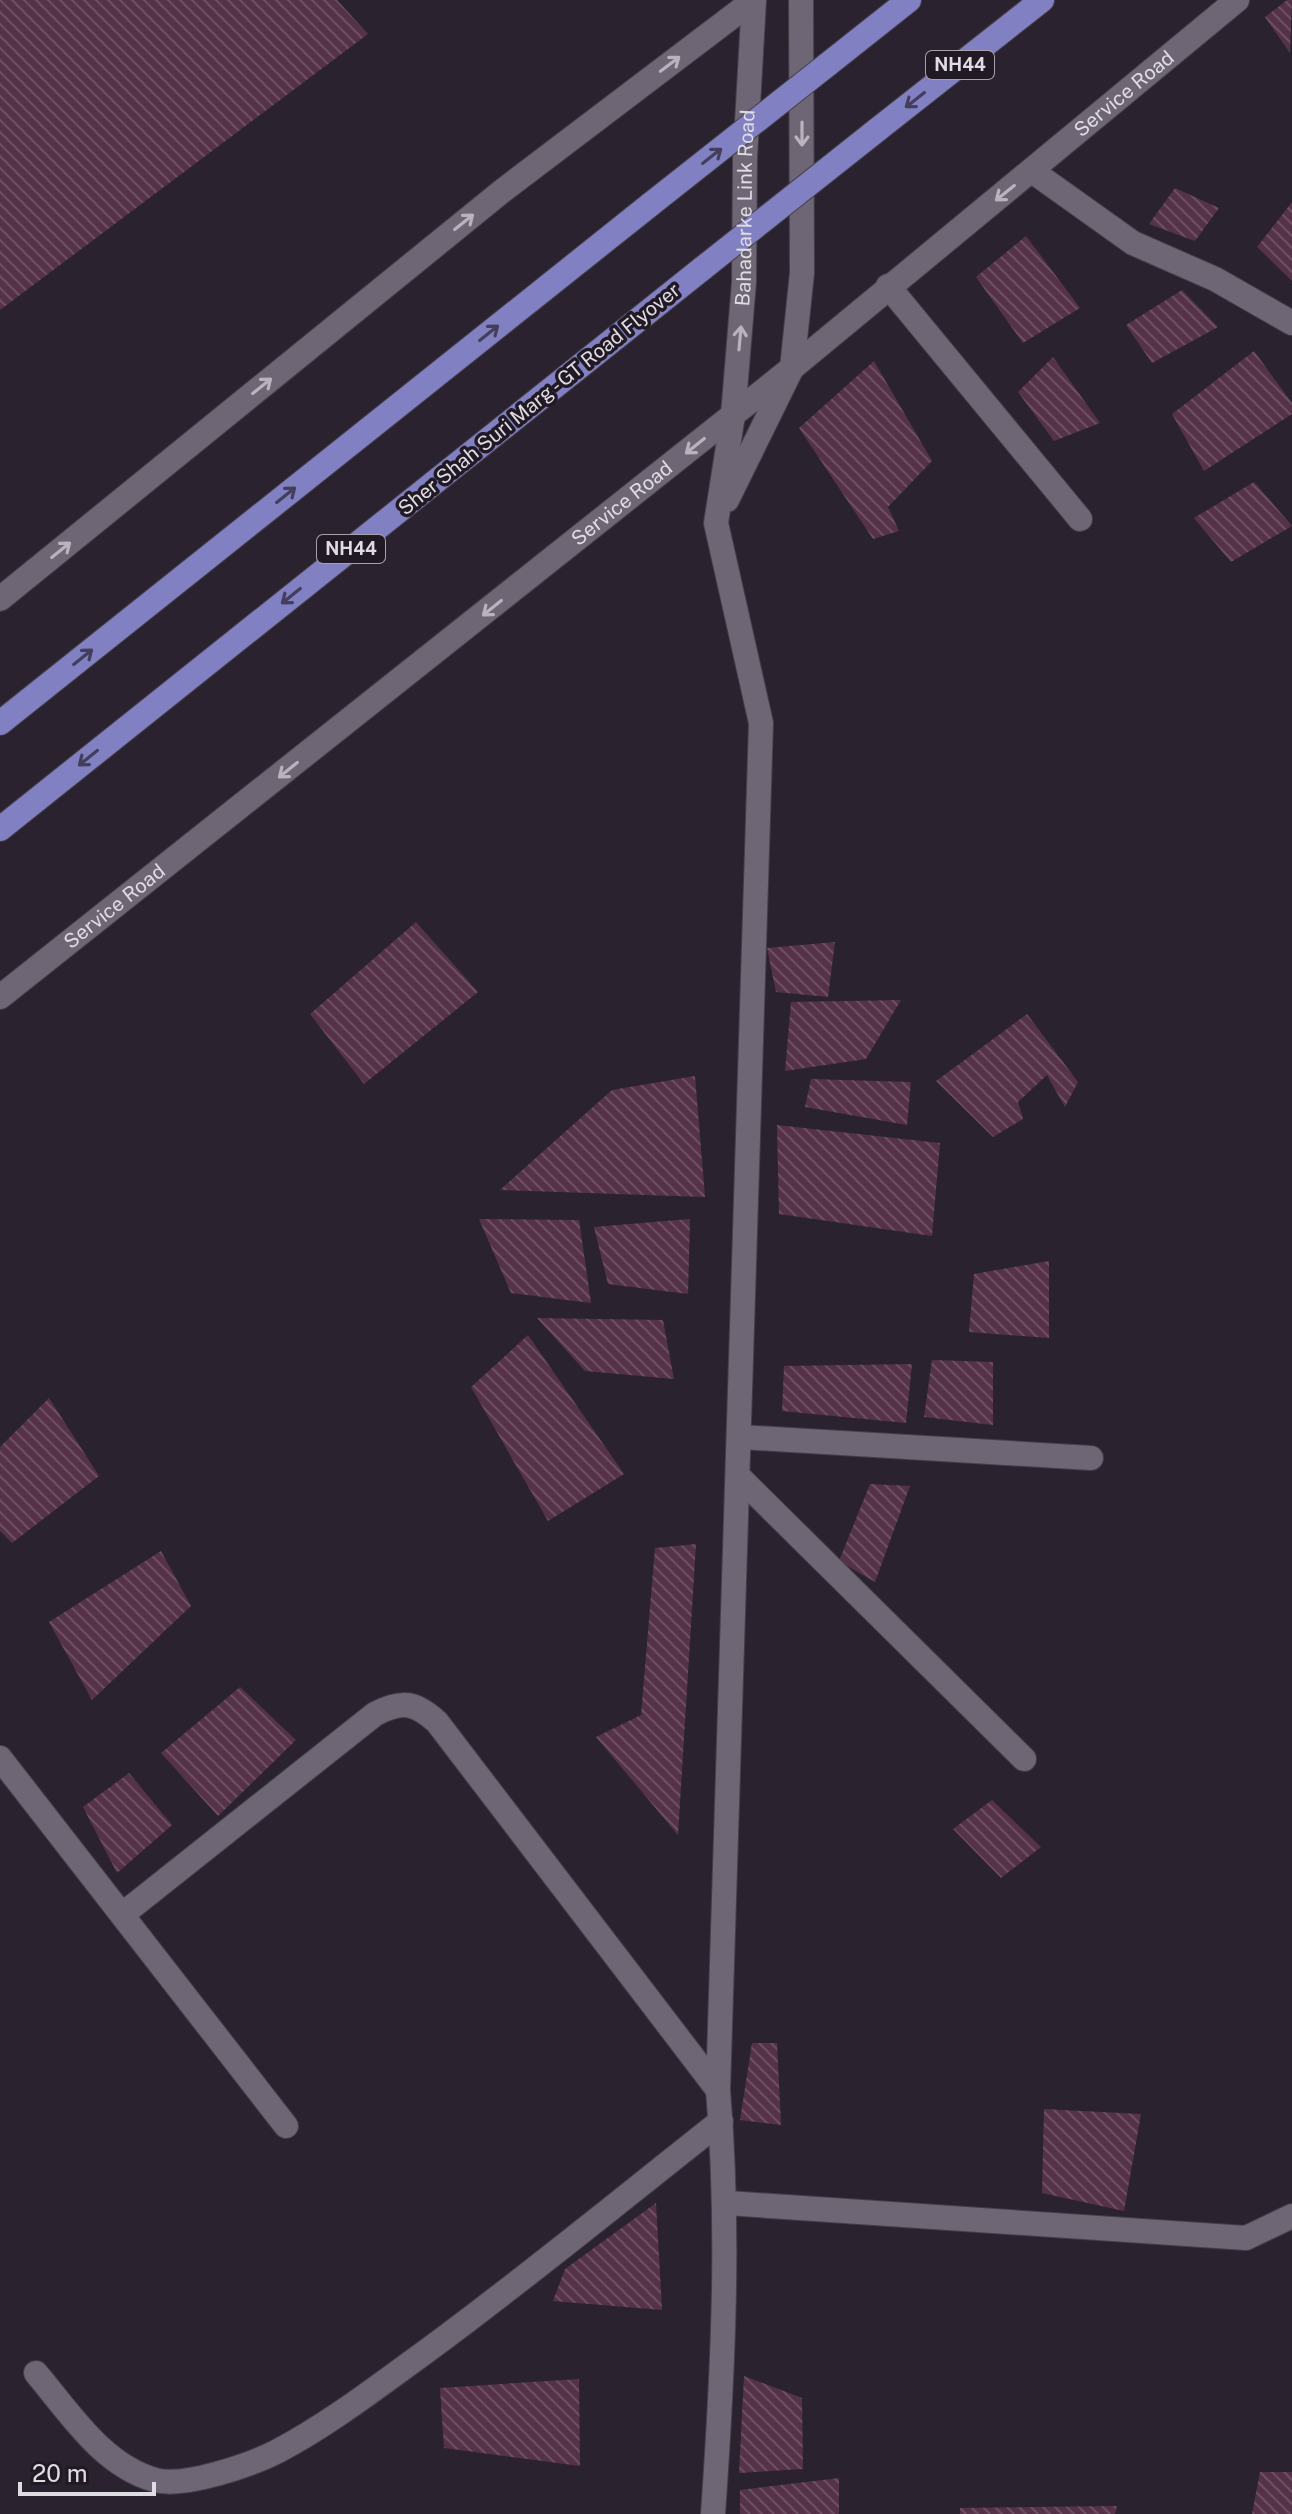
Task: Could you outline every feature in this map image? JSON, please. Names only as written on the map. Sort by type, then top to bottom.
[{"type":"highway","points":[[0,723],[909,0]]},
{"type":"highway","name":"Sher Shah Suri Marg - GT Road Flyover","points":[[0,829],[1042,0]]},
{"type":"street","name":"Bahadarke Link Road","points":[[716,523],[733,415],[744,282],[745,158],[754,0]]},
{"type":"street","points":[[0,599],[501,192],[754,0]]},
{"type":"street","points":[[713,2514],[721,2400],[727,2203],[718,2090],[761,723],[716,523],[792,368],[802,273],[801,0]]},
{"type":"street","name":"Service Road","points":[[0,997],[792,368],[1237,0]]},
{"type":"street","points":[[1032,171],[1133,243],[1215,279],[1292,323]]},
{"type":"street","points":[[888,286],[1080,519]]},
{"type":"street","points":[[740,1437],[1091,1458]]},
{"type":"street","points":[[738,1476],[1024,1759]]},
{"type":"street","points":[[123,1914],[375,1714],[397,1703],[418,1705],[437,1722],[718,2090]]},
{"type":"street","points":[[0,1758],[286,2126]]},
{"type":"street","points":[[36,2373],[88,2435],[120,2466],[158,2482],[209,2476],[276,2452],[356,2403],[462,2325],[721,2121]]},
{"type":"street","points":[[727,2203],[1246,2238],[1292,2216]]},
{"type":"building","points":[[0,0],[337,0],[368,34],[0,310]]},
{"type":"building","points":[[1287,0],[1292,0],[1290,53],[1265,17]]},
{"type":"building","points":[[1175,188],[1219,208],[1195,241],[1149,224]]},
{"type":"building","points":[[1292,202],[1292,281],[1257,247]]},
{"type":"building","points":[[1026,236],[1080,308],[1023,343],[976,277]]},
{"type":"building","points":[[1182,290],[1218,327],[1152,363],[1126,325]]},
{"type":"building","points":[[1254,351],[1292,403],[1292,414],[1204,471],[1172,414]]},
{"type":"building","points":[[1053,357],[1100,423],[1054,441],[1018,392]]},
{"type":"building","points":[[874,361],[932,461],[888,507],[899,531],[873,539],[799,428]]},
{"type":"building","points":[[1254,482],[1292,526],[1231,562],[1194,518]]},
{"type":"building","points":[[416,922],[478,992],[364,1084],[310,1014]]},
{"type":"building","points":[[835,942],[828,997],[776,992],[767,948]]},
{"type":"building","points":[[901,1000],[866,1059],[785,1071],[791,1002]]},
{"type":"building","points":[[1027,1014],[1078,1082],[1065,1107],[1047,1075],[1018,1102],[1023,1119],[993,1137],[936,1081]]},
{"type":"building","points":[[695,1076],[705,1197],[500,1190],[612,1090]]},
{"type":"building","points":[[811,1079],[911,1082],[907,1125],[805,1107]]},
{"type":"building","points":[[777,1125],[940,1143],[932,1236],[779,1214]]},
{"type":"building","points":[[479,1219],[579,1220],[591,1303],[511,1293]]},
{"type":"building","points":[[690,1219],[688,1294],[608,1284],[594,1227]]},
{"type":"building","points":[[1049,1261],[1049,1338],[969,1332],[974,1274]]},
{"type":"building","points":[[537,1318],[663,1320],[674,1379],[585,1371]]},
{"type":"building","points":[[528,1335],[624,1474],[548,1521],[471,1387]]},
{"type":"building","points":[[932,1360],[993,1362],[993,1425],[924,1417]]},
{"type":"building","points":[[912,1364],[906,1423],[782,1411],[784,1366]]},
{"type":"building","points":[[49,1398],[99,1476],[12,1543],[0,1531],[0,1447]]},
{"type":"building","points":[[870,1484],[910,1486],[875,1582],[839,1561]]},
{"type":"building","points":[[696,1544],[678,1835],[596,1737],[641,1715],[655,1548]]},
{"type":"building","points":[[161,1551],[191,1606],[92,1700],[49,1622]]},
{"type":"building","points":[[240,1687],[296,1740],[218,1816],[161,1753]]},
{"type":"building","points":[[129,1773],[172,1825],[117,1873],[83,1807]]},
{"type":"building","points":[[992,1800],[1041,1847],[1001,1878],[953,1829]]},
{"type":"building","points":[[752,2043],[777,2043],[781,2125],[740,2120]]},
{"type":"building","points":[[1044,2109],[1141,2114],[1124,2211],[1042,2193]]},
{"type":"building","points":[[656,2203],[662,2310],[553,2301],[565,2269]]},
{"type":"building","points":[[744,2376],[802,2398],[803,2469],[739,2473]]},
{"type":"building","points":[[579,2379],[580,2466],[444,2448],[440,2388]]},
{"type":"building","points":[[1260,2472],[1292,2472],[1292,2514],[1252,2514]]},
{"type":"building","points":[[839,2478],[839,2514],[740,2514],[740,2490]]},
{"type":"building","points":[[1117,2506],[1115,2514],[960,2514],[960,2508]]}]
